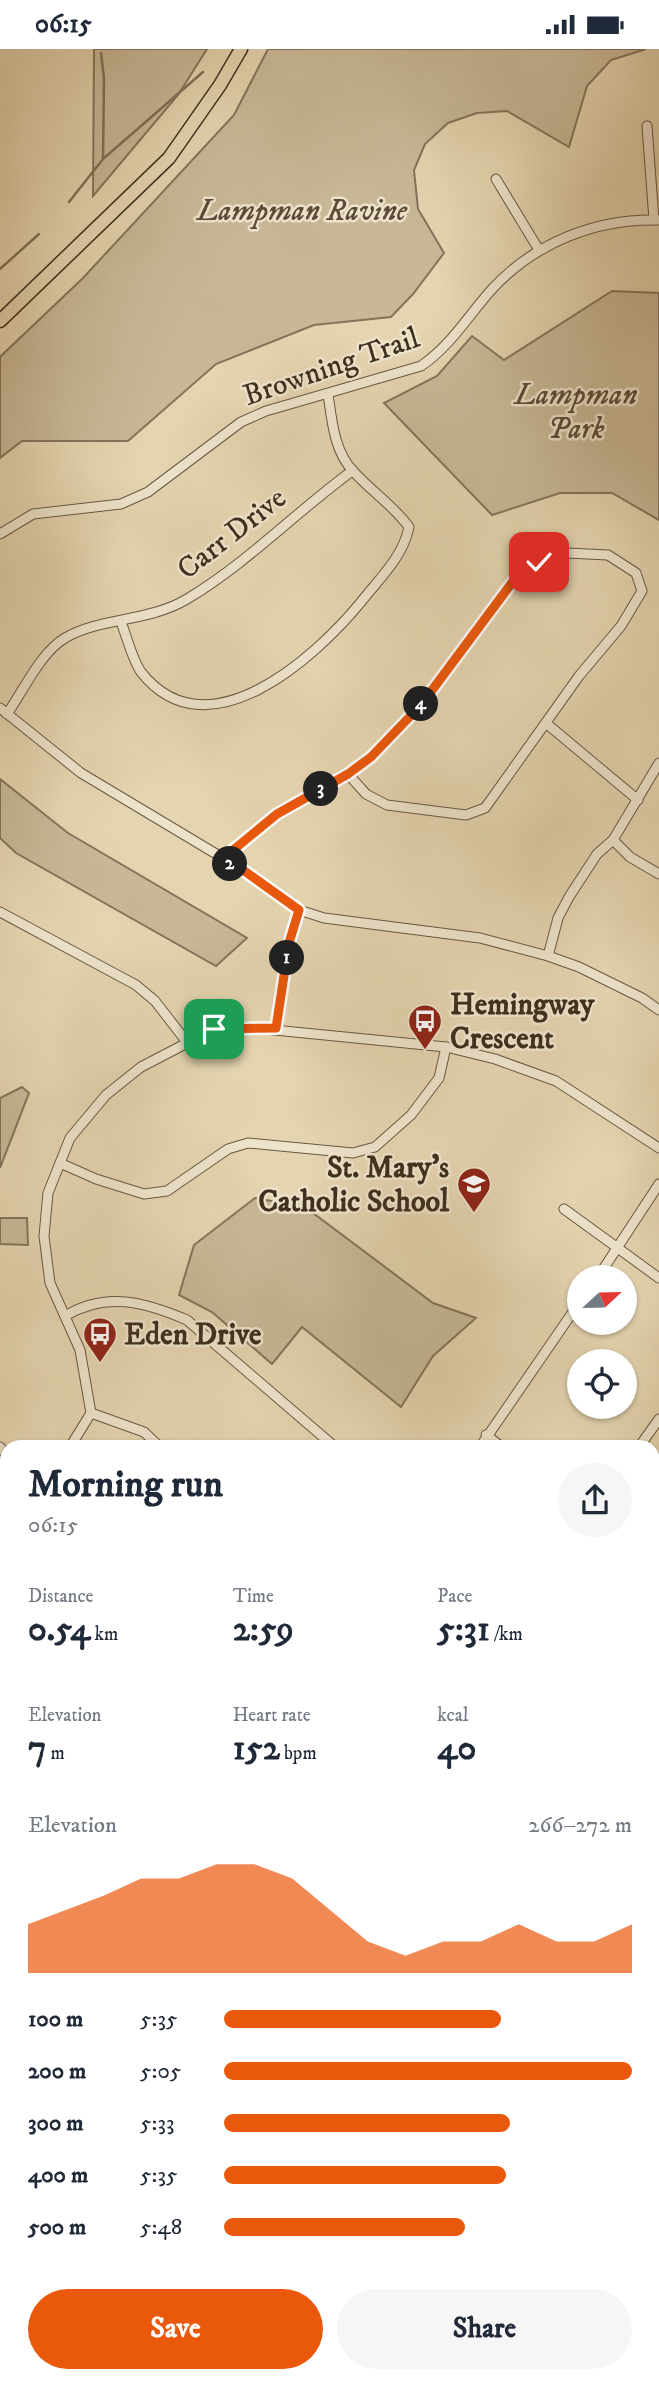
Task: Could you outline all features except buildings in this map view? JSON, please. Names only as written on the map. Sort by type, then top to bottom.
[{"type":"main road","points":[[0,321],[169,158],[220,85],[241,49]]},
{"type":"street","points":[[647,126],[656,220]]},
{"type":"street","points":[[496,179],[539,250]]},
{"type":"street","name":"Browning Trail","points":[[0,534],[33,514],[121,504],[148,492],[241,422],[266,411],[421,366],[442,352],[493,288],[539,250],[593,226],[656,220]]},
{"type":"street","points":[[121,622],[139,669],[157,688],[183,701],[212,706],[239,699],[287,672],[333,636],[405,547],[409,527],[396,509],[352,471],[336,441],[328,394]]},
{"type":"street","name":"Carr Drive","points":[[4,711],[45,657],[64,639],[89,628],[166,609],[214,582],[352,471]]},
{"type":"street","points":[[221,860],[277,814],[348,774],[371,757],[421,705],[514,580],[539,562],[567,553],[608,555],[636,573],[642,591],[621,626],[579,676],[485,808],[466,815],[387,804],[366,794],[348,774]]},
{"type":"street","points":[[4,711],[81,773],[221,860],[243,870],[299,910],[324,918],[480,938],[548,956],[579,967],[642,998],[659,1010]]},
{"type":"street","points":[[547,724],[638,800]]},
{"type":"street","points":[[548,956],[558,918],[569,897],[597,855],[612,840],[659,763]]},
{"type":"street","points":[[612,840],[631,857],[659,874]]},
{"type":"street","points":[[276,1028],[289,943],[299,910]]},
{"type":"street","points":[[0,912],[136,985],[155,1001],[186,1041]]},
{"type":"street","points":[[74,1440],[90,1413],[80,1350],[50,1283],[44,1236],[48,1193],[70,1137],[106,1095],[141,1067],[186,1041],[214,1029],[276,1028],[446,1047],[495,1059],[556,1081],[659,1148]]},
{"type":"street","points":[[60,1163],[96,1179],[144,1194],[167,1191],[228,1149],[248,1143],[353,1153],[375,1147],[411,1115],[439,1077],[446,1047]]},
{"type":"street","points":[[606,1265],[659,1184]]},
{"type":"street","points":[[564,1209],[659,1278]]},
{"type":"street","points":[[65,1316],[84,1304],[107,1301],[160,1308],[187,1320],[327,1440]]},
{"type":"street","points":[[484,1440],[567,1321]]},
{"type":"street","points":[[90,1413],[135,1428],[151,1440]]},
{"type":"street","points":[[644,1440],[659,1419]]},
{"type":"street","points":[[486,1435],[493,1440]]},
{"type":"green space","points":[[94,49],[207,49],[178,95],[93,196]]},
{"type":"green space","name":"Lampman Ravine","points":[[268,49],[646,49],[611,60],[587,86],[569,147],[507,111],[477,113],[448,123],[425,144],[414,170],[418,209],[444,253],[413,294],[391,317],[314,325],[216,364],[128,441],[22,441],[0,458],[0,357],[83,278],[234,115]]},
{"type":"green space","name":"Lampman Park","points":[[612,291],[659,293],[659,520],[612,493],[560,493],[492,515],[384,403],[437,376],[472,336],[504,360]]},
{"type":"green space","points":[[0,779],[68,833],[247,938],[216,966],[16,853],[0,838]]},
{"type":"green space","points":[[22,1087],[29,1093],[0,1168],[0,1098]]},
{"type":"green space","points":[[255,1198],[305,1207],[433,1303],[476,1318],[433,1356],[401,1407],[302,1327],[272,1364],[212,1312],[179,1295],[194,1245]]},
{"type":"green space","points":[[0,1218],[27,1218],[28,1245],[0,1244]]},
{"type":"waterway","points":[[101,53],[104,79],[103,159],[203,72]]},
{"type":"waterway","points":[[69,202],[103,159]]},
{"type":"waterway","points":[[0,269],[39,234]]},
{"type":"place","name":"Hemingway Crescent","points":[[425,1051]]},
{"type":"place","name":"St. Mary's Catholic School","points":[[474,1214]]},
{"type":"place","name":"Eden Drive","points":[[100,1364]]},
{"type":"route","points":[[214,1029],[276,1028],[289,943],[299,910],[243,870],[221,860],[254,830],[277,814],[348,774],[371,757],[421,705],[514,580],[539,562]]}]
